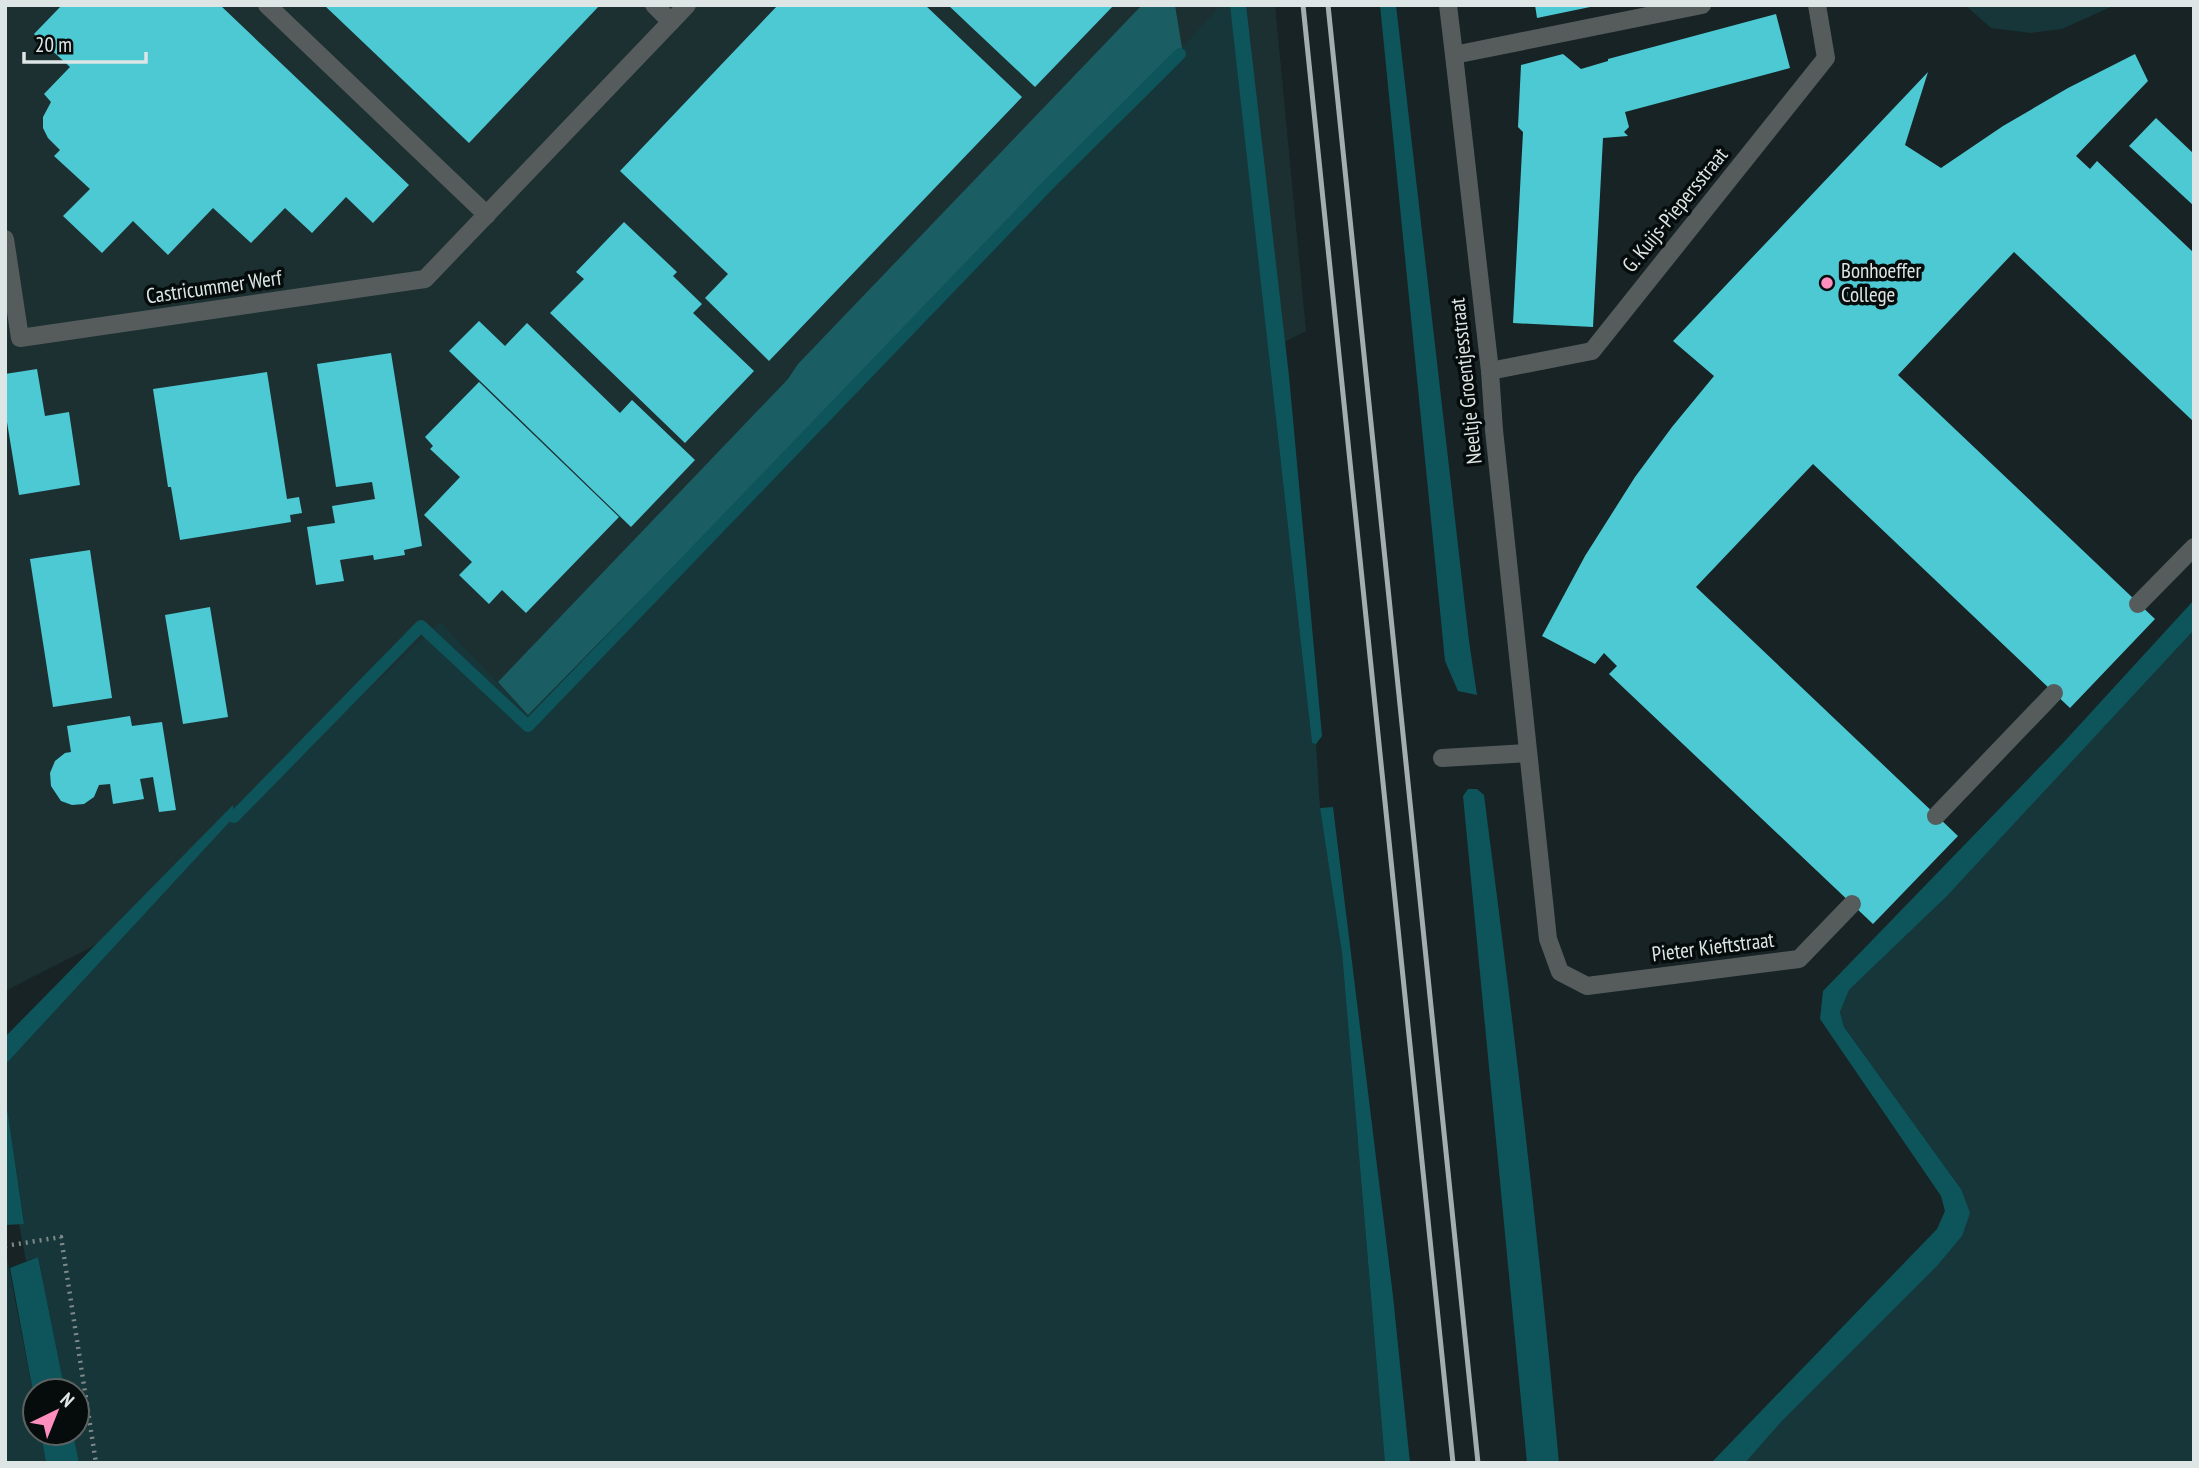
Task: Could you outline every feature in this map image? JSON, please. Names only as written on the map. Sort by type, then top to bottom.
[{"type":"street","points":[[267,5],[487,215]]},
{"type":"street","points":[[654,5],[671,22]]},
{"type":"street","name":"Castricummer Werf","points":[[5,239],[20,338],[425,279],[687,5]]},
{"type":"street","name":"Neeltje Groentjesstraat","points":[[1448,5],[1548,939],[1560,972]]},
{"type":"street","points":[[1454,55],[1702,5]]},
{"type":"street","name":"G. Kuijs-Piepersstraat","points":[[1489,371],[1592,351],[1826,58],[1817,5]]},
{"type":"street","points":[[2138,604],[2194,547]]},
{"type":"street","points":[[1936,816],[2054,693]]},
{"type":"street","points":[[1442,758],[1528,753]]},
{"type":"street","name":"Pieter Kieftstraat","points":[[1560,972],[1587,986],[1799,959],[1852,904]]},
{"type":"path","points":[[5,1246],[61,1237],[96,1463]]},
{"type":"shaded area","points":[[5,5],[1275,5],[1306,331],[5,991]]},
{"type":"shaded area","points":[[1142,5],[1175,5],[1182,48],[528,715],[498,682]]},
{"type":"shaded area","points":[[1221,5],[1230,5],[1312,742],[1316,744],[1320,808],[1342,953],[1385,1463],[79,1463],[76,1447],[91,1447],[91,1377],[62,1377],[38,1257],[26,1261],[19,1224],[24,1223],[5,1094],[5,1065],[234,817],[440,622],[528,715],[1182,48]]},
{"type":"shaded area","points":[[1230,5],[1246,5],[1289,376],[1322,736],[1316,744],[1312,743]]},
{"type":"shaded area","points":[[1380,5],[1396,5],[1477,695],[1458,691],[1445,661]]},
{"type":"shaded area","points":[[1965,5],[2115,5],[2062,29],[2031,33],[1991,28]]},
{"type":"shaded area","points":[[2194,600],[2194,630],[1947,896],[1849,990],[1840,1012],[1844,1027],[1961,1189],[1970,1213],[1962,1236],[1937,1266],[1782,1421],[1745,1463],[1711,1463],[1937,1229],[1945,1211],[1941,1196],[1820,1019],[1823,991],[2063,743]]},
{"type":"shaded area","points":[[2194,630],[2194,1463],[1745,1463],[1782,1421],[1937,1266],[1962,1236],[1961,1189],[1844,1027],[1840,1012],[1849,990],[1947,896]]},
{"type":"shaded area","points":[[1468,789],[1477,789],[1484,795],[1525,1129],[1559,1463],[1527,1463],[1463,796]]},
{"type":"shaded area","points":[[233,805],[234,817],[5,1065],[5,1037]]},
{"type":"shaded area","points":[[1333,807],[1393,1296],[1410,1463],[1385,1463],[1342,953],[1320,808]]},
{"type":"shaded area","points":[[5,1094],[24,1224],[5,1225]]},
{"type":"shaded area","points":[[5,1248],[30,1377],[21,1377],[21,1447],[43,1447],[46,1463],[5,1463]]},
{"type":"shaded area","points":[[38,1257],[62,1377],[30,1377],[10,1268]]},
{"type":"shaded area","points":[[43,1447],[76,1447],[79,1463],[46,1463]]},
{"type":"building","points":[[62,5],[220,5],[409,185],[373,223],[346,197],[312,233],[285,208],[251,243],[213,208],[168,255],[133,221],[102,253],[63,216],[90,189],[54,156],[60,150],[48,138],[43,128],[43,117],[51,102],[44,94],[70,67],[34,34]]},
{"type":"building","points":[[324,5],[600,5],[469,143]]},
{"type":"building","points":[[778,5],[925,5],[1022,97],[769,361],[705,298],[728,274],[620,171]]},
{"type":"building","points":[[948,5],[1114,5],[1035,87]]},
{"type":"building","points":[[1535,5],[1595,5],[1595,6],[1537,18]]},
{"type":"building","points":[[1776,14],[1790,68],[1625,112],[1629,127],[1624,132],[1628,136],[1603,138],[1593,327],[1513,323],[1523,132],[1518,127],[1521,65],[1563,54],[1581,69],[1608,59]]},
{"type":"building","points":[[2135,54],[2148,81],[2076,156],[2090,169],[2097,161],[2194,253],[2194,422],[2014,252],[1898,375],[2155,619],[2070,708],[1813,464],[1696,587],[1958,836],[1873,924],[1609,674],[1617,666],[1604,653],[1595,664],[1542,636],[1585,556],[1635,477],[1714,376],[1673,341],[1928,72],[1905,145],[1941,168],[2003,126],[2068,88]]},
{"type":"building","points":[[2156,118],[2194,154],[2194,206],[2129,146]]},
{"type":"building","points":[[624,222],[677,272],[673,276],[702,304],[693,313],[754,371],[685,443],[550,313],[584,279],[576,272]]},
{"type":"building","points":[[479,321],[505,346],[527,323],[620,413],[632,400],[695,460],[631,527],[449,351]]},
{"type":"building","points":[[391,353],[422,546],[404,550],[405,555],[374,560],[373,555],[340,560],[344,581],[316,585],[307,527],[335,523],[332,506],[375,499],[372,482],[336,487],[317,364]]},
{"type":"building","points":[[37,369],[45,416],[69,412],[80,485],[19,495],[5,410],[5,374]]},
{"type":"building","points":[[267,372],[287,499],[299,497],[302,513],[290,515],[291,522],[180,540],[171,487],[168,487],[153,389]]},
{"type":"building","points":[[479,382],[619,517],[526,613],[502,590],[489,604],[459,575],[472,562],[424,515],[460,477],[430,449],[433,446],[425,437]]},
{"type":"building","points":[[90,550],[112,698],[53,707],[30,559]]},
{"type":"building","points":[[210,607],[228,717],[183,724],[165,615]]},
{"type":"building","points":[[130,716],[132,726],[162,722],[176,810],[159,812],[153,777],[140,779],[144,799],[113,804],[110,784],[99,785],[94,797],[84,804],[72,805],[61,801],[51,786],[50,773],[55,761],[71,752],[67,726]]},
{"type":"waterway","points":[[234,817],[421,626],[528,726],[1051,182],[1180,54]]},
{"type":"railway","points":[[1303,5],[1453,1463]]},
{"type":"railway","points":[[1328,5],[1478,1463]]},
{"type":"place","name":"Bonhoeffer College","points":[[1827,283]]}]
